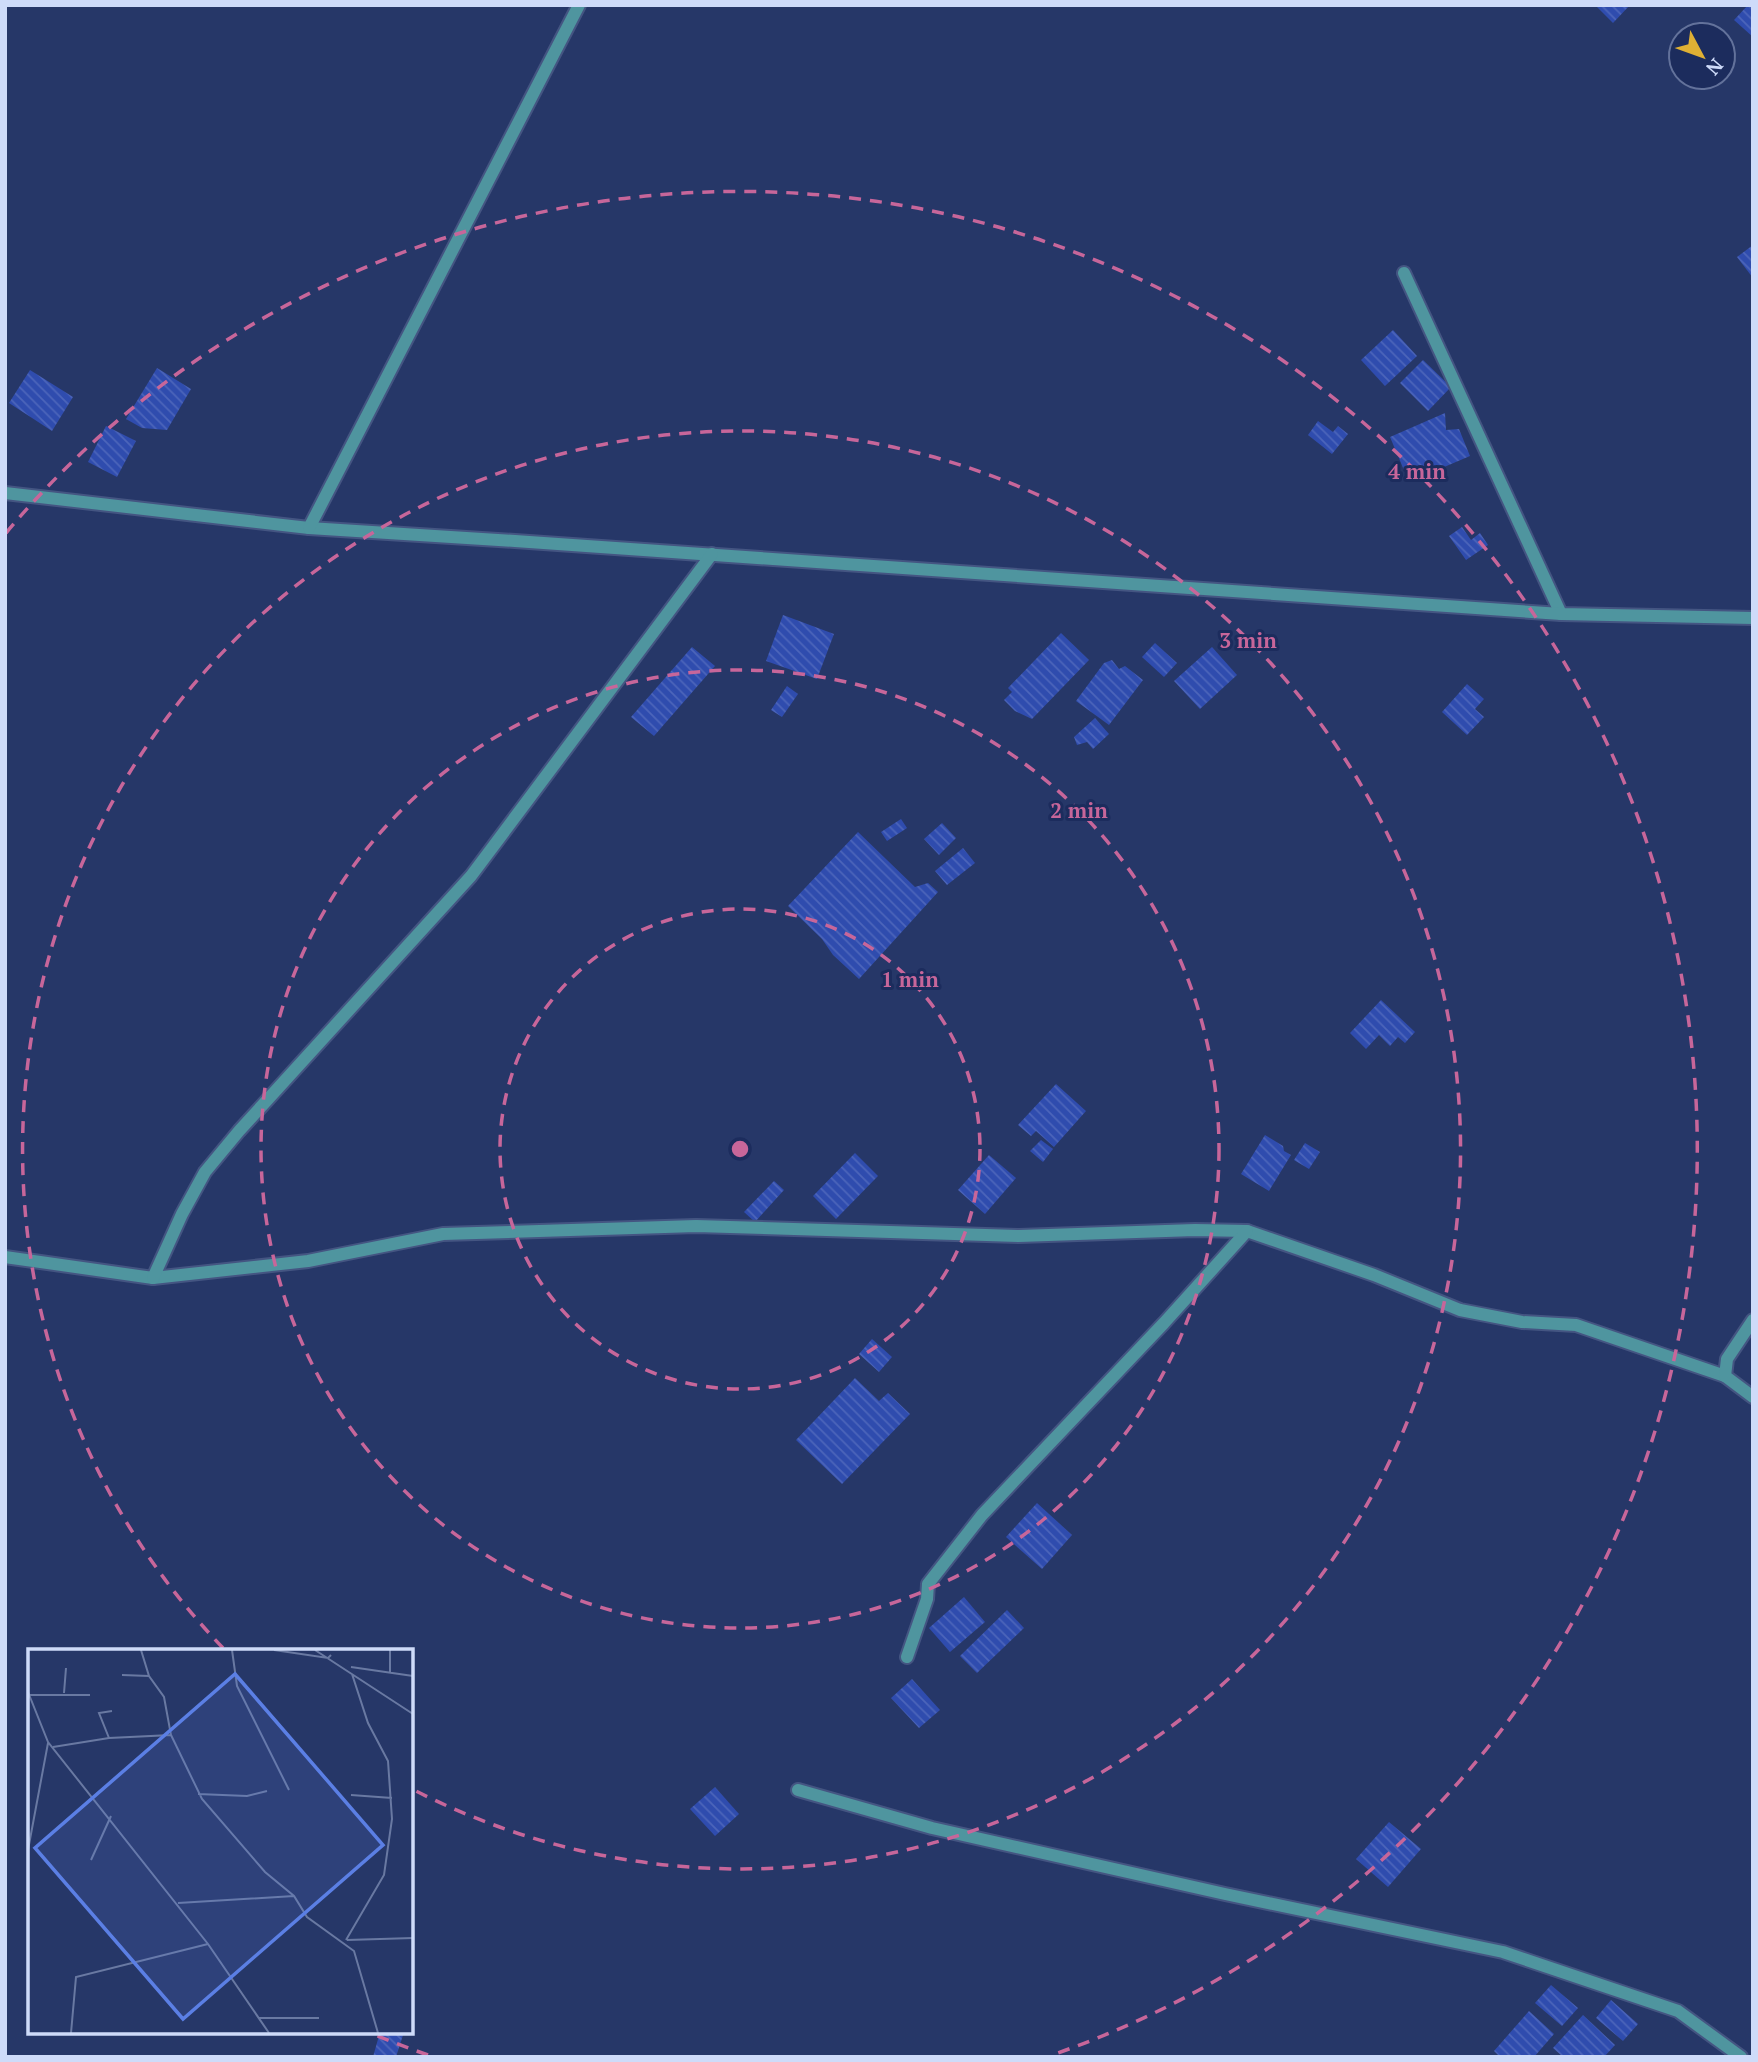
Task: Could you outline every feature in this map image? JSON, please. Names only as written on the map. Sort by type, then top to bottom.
[{"type":"street","points":[[309,528],[579,5]]},
{"type":"street","points":[[1404,274],[1561,614]]},
{"type":"street","points":[[5,493],[309,528],[1561,614],[1753,618]]},
{"type":"street","points":[[153,1278],[182,1214],[205,1172],[239,1131],[471,876],[712,554]]},
{"type":"street","points":[[5,1257],[153,1278],[308,1261],[443,1234],[696,1226],[1019,1236],[1195,1230],[1247,1231],[1374,1275],[1460,1310],[1522,1322],[1576,1325],[1725,1376],[1753,1397]]},
{"type":"street","points":[[907,1657],[927,1599],[928,1584],[982,1515],[1164,1324],[1247,1231]]},
{"type":"street","points":[[1725,1376],[1727,1359],[1753,1320]]},
{"type":"street","points":[[798,1790],[932,1828],[1225,1894],[1503,1952],[1678,2011],[1741,2057]]},
{"type":"building","points":[[1595,5],[1630,5],[1613,23]]},
{"type":"building","points":[[1748,5],[1753,5],[1753,37],[1737,21],[1734,20]]},
{"type":"building","points":[[1753,245],[1753,278],[1737,257]]},
{"type":"building","points":[[1393,330],[1417,356],[1385,386],[1361,360]]},
{"type":"building","points":[[1423,360],[1451,387],[1428,411],[1400,383]]},
{"type":"building","points":[[157,368],[191,389],[167,430],[142,428],[126,419]]},
{"type":"building","points":[[30,370],[73,397],[52,431],[9,403]]},
{"type":"building","points":[[1445,413],[1446,430],[1459,429],[1470,456],[1409,482],[1390,437]]},
{"type":"building","points":[[1318,421],[1333,432],[1338,426],[1348,434],[1332,454],[1308,435]]},
{"type":"building","points":[[106,426],[136,441],[117,477],[88,462]]},
{"type":"building","points":[[1462,527],[1471,540],[1480,533],[1488,545],[1466,560],[1449,536]]},
{"type":"building","points":[[783,615],[834,634],[817,679],[766,661]]},
{"type":"building","points":[[1061,633],[1089,660],[1032,719],[1015,711],[1004,700],[1012,692],[1008,688]]},
{"type":"building","points":[[1155,643],[1177,663],[1164,677],[1142,657]]},
{"type":"building","points":[[692,647],[715,666],[654,736],[631,717]]},
{"type":"building","points":[[1212,647],[1237,675],[1200,709],[1174,681]]},
{"type":"building","points":[[1112,660],[1119,669],[1125,666],[1143,680],[1109,725],[1076,701],[1104,663]]},
{"type":"building","points":[[1467,684],[1484,699],[1475,709],[1484,717],[1467,735],[1442,712]]},
{"type":"building","points":[[787,686],[798,694],[782,717],[771,710]]},
{"type":"building","points":[[1095,718],[1109,734],[1093,749],[1087,742],[1077,745],[1074,737]]},
{"type":"building","points":[[901,819],[907,828],[887,841],[881,832]]},
{"type":"building","points":[[942,823],[956,838],[939,855],[924,839]]},
{"type":"building","points":[[858,832],[915,887],[928,883],[938,892],[859,979],[788,906]]},
{"type":"building","points":[[963,848],[975,863],[947,885],[935,871]]},
{"type":"building","points":[[1381,1000],[1415,1032],[1405,1043],[1398,1037],[1390,1046],[1379,1035],[1366,1049],[1350,1033]]},
{"type":"building","points":[[1056,1084],[1086,1111],[1054,1147],[1036,1131],[1031,1136],[1018,1125]]},
{"type":"building","points":[[1265,1135],[1283,1146],[1284,1151],[1291,1155],[1269,1191],[1241,1174]]},
{"type":"building","points":[[1041,1140],[1053,1149],[1043,1162],[1030,1151]]},
{"type":"building","points":[[1305,1143],[1320,1152],[1309,1169],[1294,1160]]},
{"type":"building","points":[[855,1153],[878,1176],[836,1219],[813,1196]]},
{"type":"building","points":[[989,1155],[1016,1178],[985,1214],[958,1190]]},
{"type":"building","points":[[774,1181],[784,1190],[755,1222],[744,1212]]},
{"type":"building","points":[[872,1339],[892,1357],[879,1372],[859,1354]]},
{"type":"building","points":[[855,1378],[879,1401],[888,1393],[910,1414],[842,1484],[796,1440]]},
{"type":"building","points":[[1037,1503],[1072,1535],[1042,1569],[1006,1537]]},
{"type":"building","points":[[964,1597],[985,1622],[950,1652],[929,1628]]},
{"type":"building","points":[[1007,1610],[1024,1628],[977,1673],[960,1656]]},
{"type":"building","points":[[912,1679],[940,1710],[919,1728],[891,1698]]},
{"type":"building","points":[[715,1787],[739,1814],[715,1836],[690,1809]]},
{"type":"building","points":[[1389,1822],[1421,1849],[1388,1887],[1356,1859]]},
{"type":"building","points":[[1551,1985],[1578,2008],[1562,2026],[1535,2003]]},
{"type":"building","points":[[1611,2000],[1638,2024],[1623,2041],[1596,2018]]},
{"type":"building","points":[[1529,2011],[1554,2034],[1534,2057],[1500,2057],[1494,2051]]},
{"type":"building","points":[[1583,2015],[1615,2045],[1604,2057],[1563,2057],[1553,2048]]},
{"type":"building","points":[[379,2034],[403,2035],[396,2057],[373,2057]]}]
